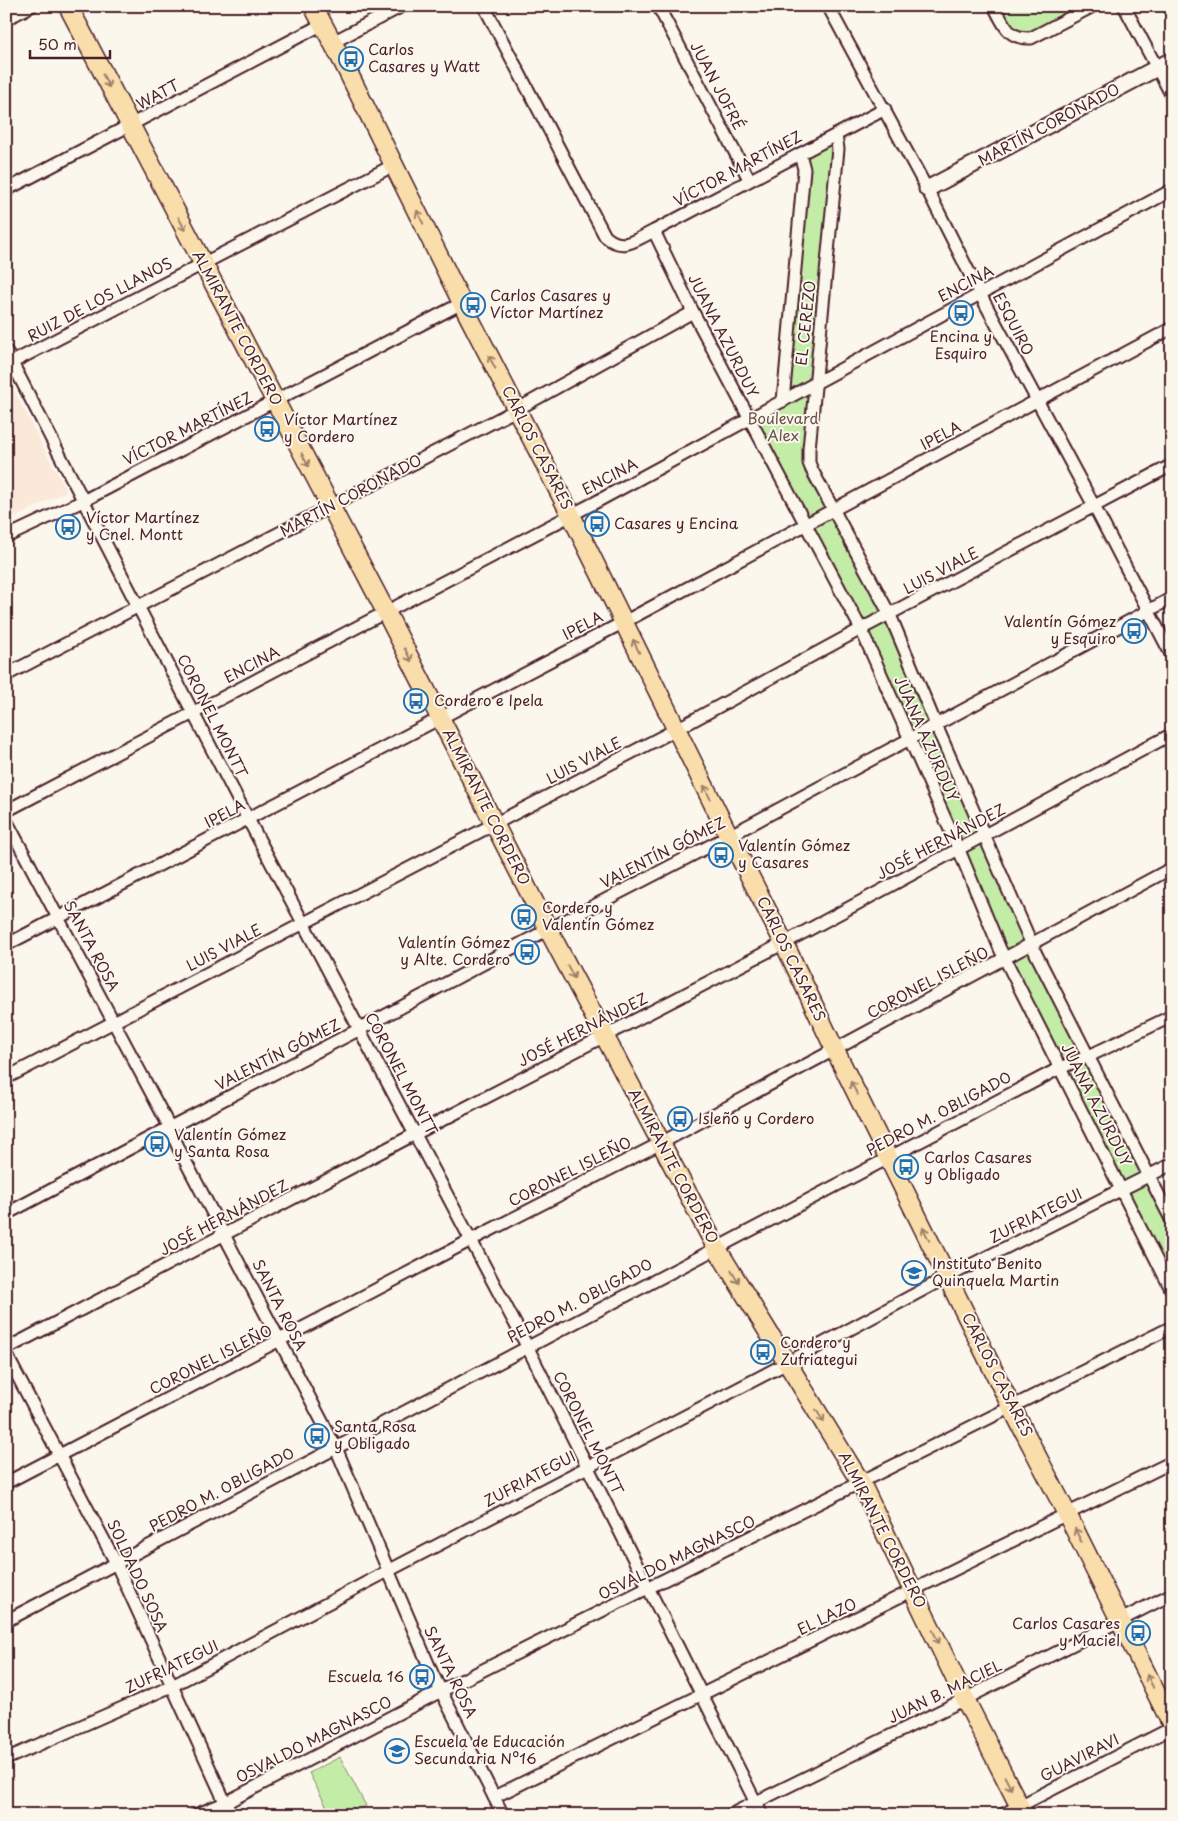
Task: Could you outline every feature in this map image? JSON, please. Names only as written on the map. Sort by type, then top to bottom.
[{"type":"main road","name":"ALMIRANTE CORDERO","points":[[68,6],[386,612],[548,929],[716,1247],[861,1483],[965,1699],[1022,1810]]},
{"type":"main road","name":"CARLOS CASARES","points":[[313,6],[516,410],[571,515],[1012,1408],[1068,1514],[1172,1726]]},
{"type":"street","points":[[6,19],[30,6]]},
{"type":"street","points":[[332,42],[402,6]]},
{"type":"street","name":"VÍCTOR MARTÍNEZ","points":[[484,6],[605,236],[613,242],[620,244],[628,244],[654,231],[884,109]]},
{"type":"street","name":"JUAN JOFRÉ","points":[[658,6],[749,179]]},
{"type":"street","name":"ESQUIRO","points":[[828,6],[1172,656]]},
{"type":"street","points":[[994,6],[1006,29],[1014,36],[1023,38],[1031,38],[1093,6]]},
{"type":"street","points":[[1124,6],[1172,96]]},
{"type":"street","name":"WATT","points":[[6,190],[130,127],[323,24]]},
{"type":"street","name":"MARTÍN CORONADO","points":[[927,190],[1172,60]]},
{"type":"street","name":"EL CEREZO","points":[[833,510],[809,463],[838,149],[836,135]]},
{"type":"street","points":[[784,400],[804,169],[800,154]]},
{"type":"street","name":"RUIZ DE LOS LLANOS","points":[[9,364],[394,165]]},
{"type":"street","name":"ENCINA","points":[[6,811],[571,515],[1172,190]]},
{"type":"street","name":"JUANA AZURDUY","points":[[654,231],[693,312],[861,629],[1005,958],[1172,1291]]},
{"type":"street","name":"VÍCTOR MARTÍNEZ","points":[[6,537],[83,501],[462,303]]},
{"type":"street","name":"MARTÍN CORONADO","points":[[6,675],[516,410],[693,312]]},
{"type":"street","name":"IPELA","points":[[6,945],[624,622],[1172,328]]},
{"type":"street","name":"CORONEL MONTT","points":[[6,351],[9,364],[83,501],[303,924],[527,1346],[762,1815]]},
{"type":"street","name":"LUIS VIALE","points":[[6,1078],[495,825],[1172,465]]},
{"type":"street","name":"JUANA AZURDUY","points":[[833,510],[890,615],[1031,943],[1172,1221]]},
{"type":"street","name":"VALENTÍN GÓMEZ","points":[[6,1214],[729,836],[1172,598]]},
{"type":"street","name":"JOSÉ HERNÁNDEZ","points":[[6,1349],[784,943],[1172,734]]},
{"type":"street","name":"SANTA ROSA","points":[[6,820],[170,1128],[179,1149],[336,1448],[441,1692],[503,1815]]},
{"type":"street","name":"CORONEL ISLEÑO","points":[[6,1483],[661,1143],[1172,868]]},
{"type":"street","name":"PEDRO M. OBLIGADO","points":[[6,1621],[1060,1068],[1172,1016]]},
{"type":"street","name":"ZUFRIATEGUI","points":[[6,1759],[172,1686],[947,1277],[1172,1164]]},
{"type":"street","name":"OSVALDO MAGNASCO","points":[[194,1815],[225,1803],[441,1692],[1172,1327]]},
{"type":"street","name":"SOLDADO SOSA","points":[[6,1354],[116,1563],[231,1815]]},
{"type":"street","name":"EL LAZO","points":[[494,1797],[1172,1462]]},
{"type":"street","name":"JUAN B. MACIEL","points":[[730,1815],[1172,1594]]},
{"type":"street","name":"GUAVIRAVI","points":[[1002,1815],[1022,1810],[1172,1726]]},
{"type":"shaded area","points":[[6,377],[66,491],[6,522]]},
{"type":"green space","points":[[1000,6],[1083,6],[1051,24],[1025,32],[1018,31],[1012,27]]},
{"type":"green space","name":"Boulevard Alex","points":[[832,135],[812,383],[803,455],[805,473],[885,615],[983,839],[1027,949],[1172,1232],[1172,1286],[1007,955],[961,846],[753,420],[783,401],[790,387],[804,169],[800,154]]},
{"type":"green space","points":[[340,1757],[366,1806],[349,1815],[331,1815],[309,1773]]},
{"type":"place","name":"Carlos Casares y Watt","points":[[351,59]]},
{"type":"place","name":"Carlos Casares y Víctor Martínez","points":[[473,305]]},
{"type":"place","name":"Encina y Esquiro","points":[[961,313]]},
{"type":"place","name":"Víctor Martínez y Cordero","points":[[267,429]]},
{"type":"place","name":"Casares y Encina","points":[[597,524]]},
{"type":"place","name":"Víctor Martínez y Cnel. Montt","points":[[68,527]]},
{"type":"place","name":"Valentín Gómez y Esquiro","points":[[1134,631]]},
{"type":"place","name":"Cordero e Ipela","points":[[416,701]]},
{"type":"place","name":"Valentín Gómez y Casares","points":[[721,855]]},
{"type":"place","name":"Cordero y Valentín Gómez","points":[[524,917]]},
{"type":"place","name":"Valentín Gómez y Alte. Cordero","points":[[527,952]]},
{"type":"place","name":"Isleño y Cordero","points":[[680,1119]]},
{"type":"place","name":"Valentín Gómez y Santa Rosa","points":[[157,1144]]},
{"type":"place","name":"Carlos Casares y Obligado","points":[[906,1167]]},
{"type":"place","name":"Instituto Benito Quinquela Martin","points":[[914,1273]]},
{"type":"place","name":"Cordero y Zufriategui","points":[[763,1352]]},
{"type":"place","name":"Santa Rosa y Obligado","points":[[317,1436]]},
{"type":"place","name":"Carlos Casares y Maciel","points":[[1138,1633]]},
{"type":"place","name":"Escuela 16","points":[[422,1677]]},
{"type":"place","name":"Escuela de Educación Secundaria Nº16","points":[[397,1751]]}]
